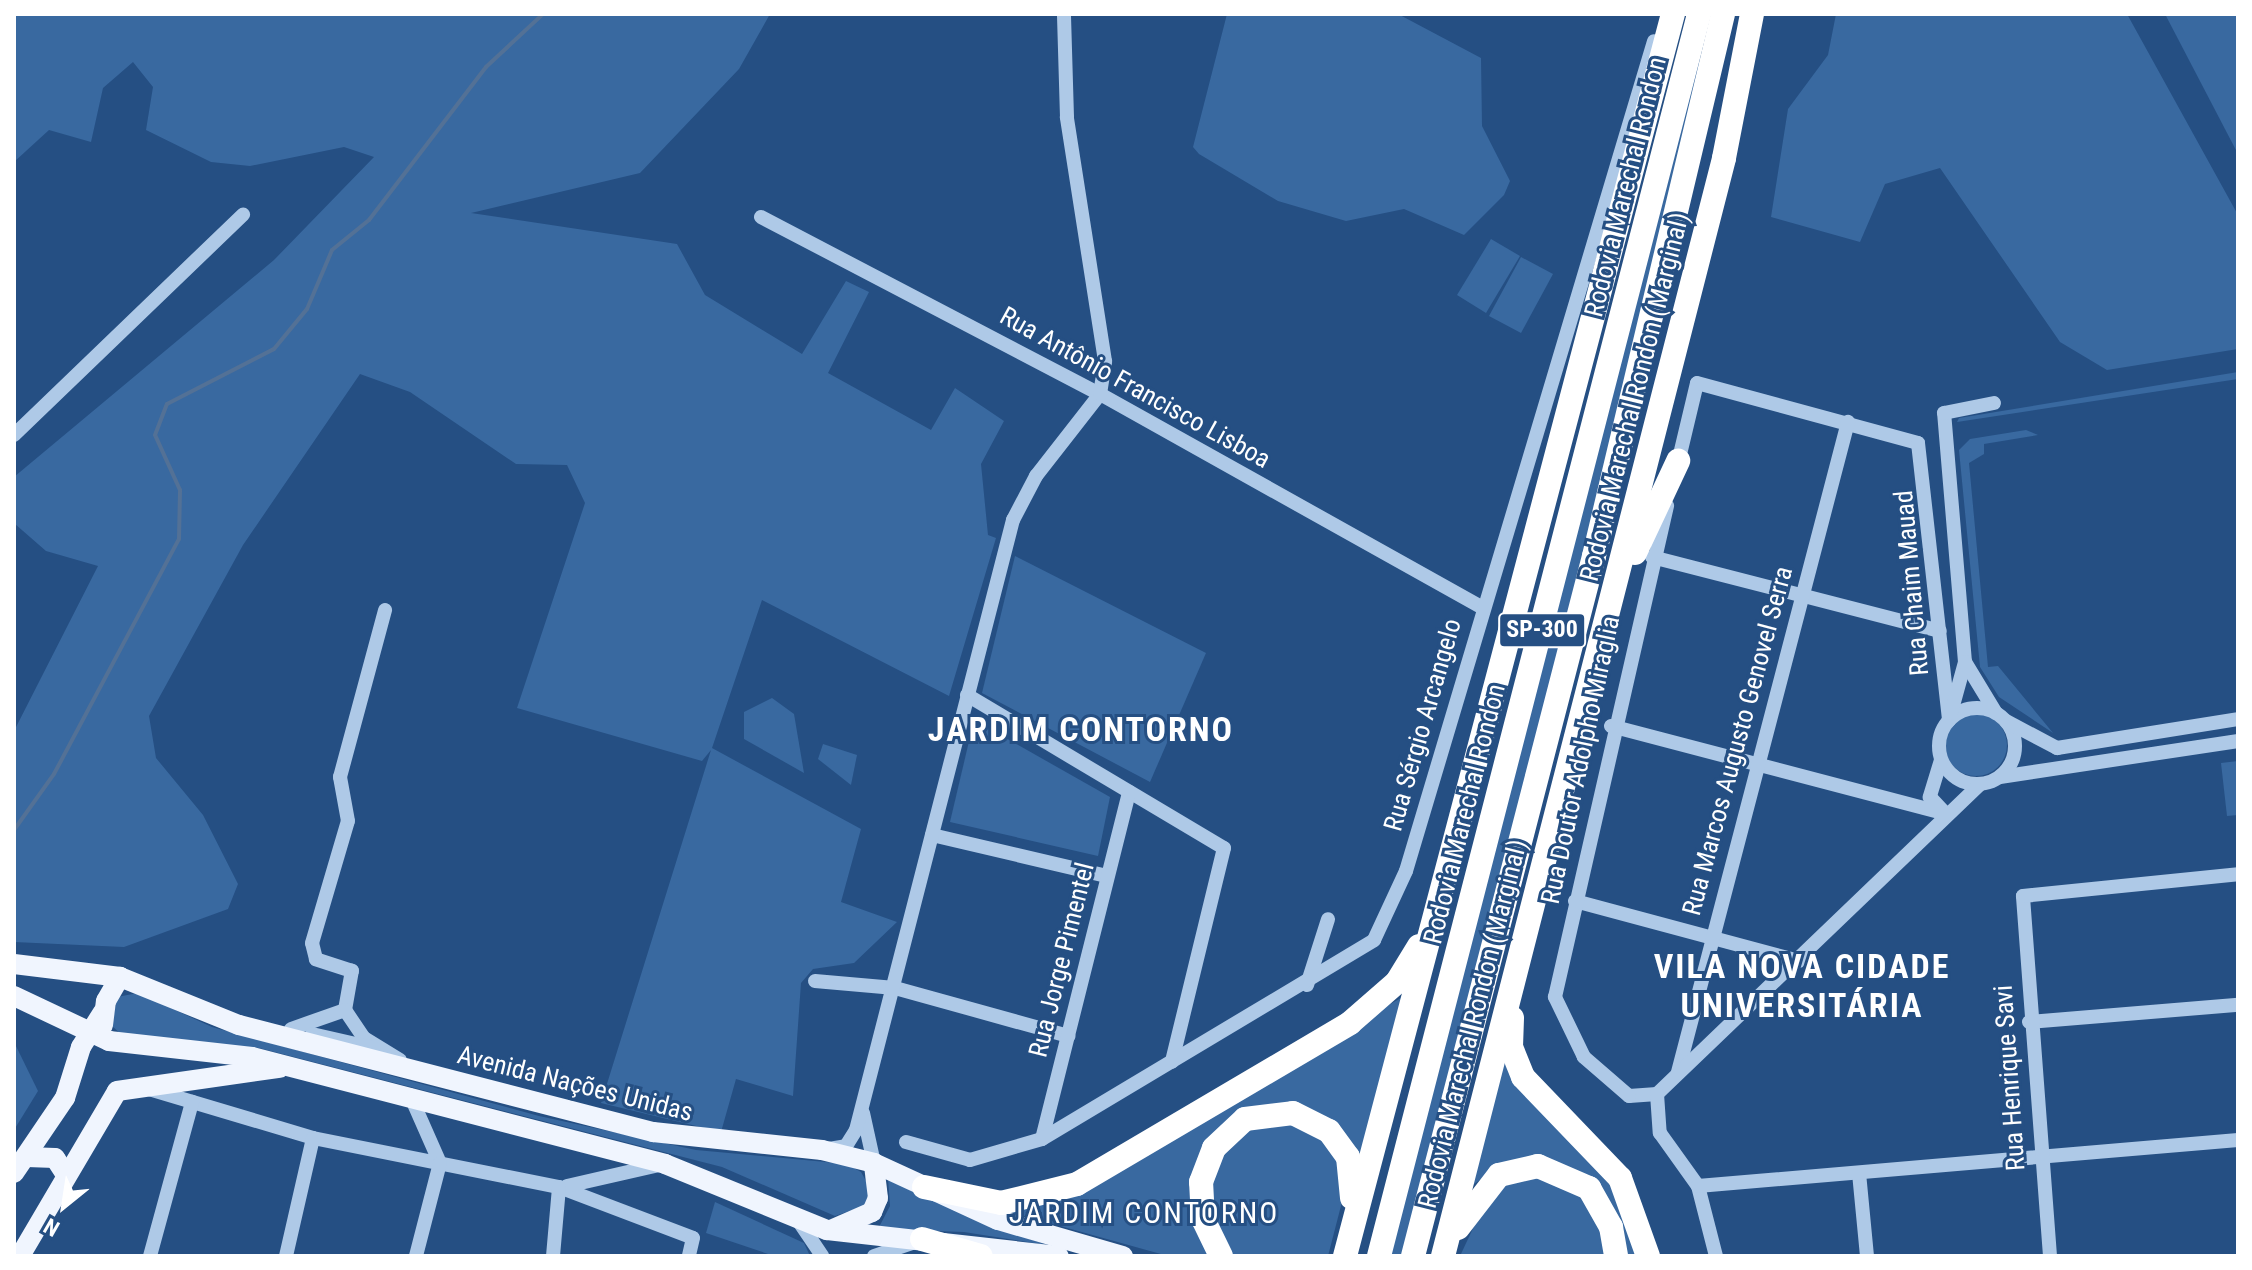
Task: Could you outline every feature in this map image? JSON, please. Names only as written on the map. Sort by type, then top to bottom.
[{"type":"highway","points":[[1346,1254],[1673,14]]},
{"type":"highway","name":"Rodovia Marechal Rondon","points":[[1379,1256],[1699,14]]},
{"type":"highway","name":"Rodovia Marechal Rondon","points":[[1413,1256],[1597,542],[1723,14]]},
{"type":"highway","name":"Rodovia Marechal Rondon (Marginal)","points":[[1445,1256],[1665,390],[1752,14]]},
{"type":"highway","points":[[1610,606],[1678,461]]},
{"type":"highway","points":[[924,1187],[1001,1203],[1077,1184],[1367,1011],[1397,982],[1440,900]]},
{"type":"highway","points":[[1521,948],[1515,1060],[1535,1093],[1620,1178],[1648,1256]]},
{"type":"highway","points":[[1221,1256],[1200,1206],[1209,1157],[1237,1125],[1280,1112],[1318,1123],[1348,1157],[1353,1185],[1346,1254]]},
{"type":"highway","points":[[1445,1256],[1473,1200],[1499,1175],[1524,1166],[1562,1171],[1589,1188],[1611,1227],[1616,1256]]},
{"type":"highway","points":[[922,1239],[981,1256]]},
{"type":"main road","name":"Avenida Nações Unidas","points":[[14,964],[120,977],[239,1025],[678,1137],[822,1150],[874,1163],[1023,1228],[1123,1256]]},
{"type":"main road","points":[[14,1173],[69,1088],[88,1032],[103,1012],[120,977]]},
{"type":"main road","name":"Avenida Nações Unidas","points":[[14,996],[109,1041],[293,1066],[665,1164],[827,1230],[1059,1256]]},
{"type":"main road","points":[[103,1012],[109,1041]]},
{"type":"main road","points":[[67,1023],[74,1063],[69,1088]]},
{"type":"main road","points":[[20,1256],[110,1097],[137,1086],[293,1066]]},
{"type":"main road","points":[[27,1157],[55,1158],[66,1175]]},
{"type":"main road","points":[[827,1230],[872,1212],[874,1163]]},
{"type":"street","points":[[822,1150],[846,1146],[862,1110],[1013,520],[1036,476],[1100,394],[1105,361],[1067,117],[1064,14]]},
{"type":"street","name":"Rua Sérgio Arcangelo","points":[[906,1142],[970,1160],[1042,1139],[1307,985],[1374,940],[1391,911],[1664,14]]},
{"type":"street","points":[[14,435],[243,215]]},
{"type":"street","name":"Rua Antônio Francisco Lisboa","points":[[761,217],[1100,394],[1483,608]]},
{"type":"street","points":[[1105,361],[1120,352]]},
{"type":"street","name":"Rua Doutor Adolpho Miraglia","points":[[1657,1094],[1629,1096],[1584,1057],[1560,1019],[1557,975],[1611,726],[1697,383],[1848,422]]},
{"type":"street","points":[[1946,814],[1930,797],[1941,760],[1939,739],[1949,720],[1965,662],[1944,413],[1994,403]]},
{"type":"street","name":"Rua Chaim Mauad","points":[[1848,422],[1918,443],[1949,720]]},
{"type":"street","name":"Rua Marcos Augusto Genovel Serra","points":[[1678,1072],[1800,594],[1848,422]]},
{"type":"street","points":[[1652,557],[1940,631]]},
{"type":"street","points":[[385,610],[340,777],[348,821],[312,943],[316,959],[352,971],[345,1010],[356,1031],[381,1050],[433,1076]]},
{"type":"street","points":[[1965,662],[2001,717],[2014,756],[2000,777]]},
{"type":"street","points":[[967,695],[1224,848],[1172,1062]]},
{"type":"street","points":[[1949,720],[1970,708],[2001,717],[2057,748],[2238,719]]},
{"type":"street","points":[[1611,726],[1946,814]]},
{"type":"street","points":[[1716,1256],[1698,1186],[1660,1133],[1657,1094],[1678,1072],[1799,961],[1980,784],[2000,777],[2238,741]]},
{"type":"street","points":[[1941,760],[1956,778],[1980,784]]},
{"type":"street","name":"Rua Jorge Pimentel","points":[[1042,1139],[1129,792]]},
{"type":"street","points":[[932,835],[1107,876]]},
{"type":"street","name":"Rua Henrique Savi","points":[[2050,1256],[2039,1156],[2023,896],[2238,874]]},
{"type":"street","points":[[1575,901],[1799,961]]},
{"type":"street","points":[[1307,985],[1328,919]]},
{"type":"street","points":[[815,981],[895,988],[1068,1036]]},
{"type":"street","points":[[2029,1022],[2238,1005]]},
{"type":"street","points":[[291,1029],[345,1010]]},
{"type":"street","points":[[239,1025],[291,1029],[381,1050]]},
{"type":"street","points":[[137,1086],[313,1138],[559,1187],[693,1238],[689,1256]]},
{"type":"street","points":[[410,1095],[440,1163],[416,1256]]},
{"type":"street","points":[[150,1256],[192,1102]]},
{"type":"street","points":[[862,1110],[874,1163]]},
{"type":"street","points":[[286,1256],[313,1138]]},
{"type":"street","points":[[1698,1186],[2238,1140]]},
{"type":"street","points":[[559,1187],[665,1164]]},
{"type":"street","points":[[1859,1173],[1867,1256]]},
{"type":"street","points":[[553,1256],[559,1187]]},
{"type":"street","points":[[788,1212],[817,1240],[822,1256]]},
{"type":"street","points":[[874,1256],[922,1239]]},
{"type":"shaded area","points":[[14,14],[770,14],[739,69],[640,173],[471,213],[677,244],[705,295],[802,354],[846,281],[869,292],[828,373],[931,430],[955,388],[1004,421],[981,464],[988,535],[996,538],[949,696],[762,600],[712,748],[861,829],[841,902],[897,922],[854,963],[813,969],[801,983],[793,1096],[736,1079],[721,1132],[601,1103],[711,750],[702,761],[517,708],[585,503],[567,465],[516,464],[410,392],[360,374],[243,545],[149,716],[156,758],[203,815],[238,884],[228,909],[124,947],[14,942],[14,731],[98,566],[46,551],[15,524],[14,477],[274,260],[374,157],[344,147],[250,166],[211,162],[146,130],[153,87],[133,62],[103,88],[91,142],[49,130],[14,162]]},
{"type":"shaded area","points":[[1227,14],[1398,14],[1481,58],[1482,126],[1510,181],[1504,195],[1464,235],[1404,209],[1346,221],[1278,201],[1199,154],[1193,147]]},
{"type":"shaded area","points":[[1709,14],[1668,223],[1404,1256],[1389,1256]]},
{"type":"shaded area","points":[[1836,14],[2127,14],[2238,215],[2238,349],[2107,370],[2060,342],[1940,168],[1885,184],[1860,242],[1771,217],[1788,109],[1828,55]]},
{"type":"shaded area","points":[[2165,14],[2238,14],[2238,154]]},
{"type":"shaded area","points":[[1491,239],[1520,256],[1486,313],[1457,295]]},
{"type":"shaded area","points":[[1521,257],[1553,274],[1521,333],[1489,316]]},
{"type":"shaded area","points":[[2238,372],[2238,379],[1957,422],[1959,418]]},
{"type":"shaded area","points":[[2026,430],[2038,435],[1984,444],[1984,454],[1969,463],[1988,667],[1998,666],[2053,733],[1999,697],[1980,667],[1959,450],[1970,439]]},
{"type":"shaded area","points":[[1015,556],[1206,653],[1150,782],[982,693]]},
{"type":"shaded area","points":[[772,698],[794,714],[804,773],[744,739],[744,712]]},
{"type":"shaded area","points":[[1976,714],[1998,723],[2007,745],[1998,767],[1976,776],[1954,767],[1945,745],[1954,723]]},
{"type":"shaded area","points":[[974,720],[1110,797],[1098,856],[950,822]]},
{"type":"shaded area","points":[[823,744],[857,755],[851,785],[818,759]]},
{"type":"shaded area","points":[[2238,761],[2238,815],[2227,816],[2221,763]]},
{"type":"shaded area","points":[[138,993],[212,1027],[539,1116],[696,1150],[847,1164],[861,1172],[871,1190],[864,1206],[835,1216],[722,1167],[259,1048],[122,1035],[112,1026],[117,997]]},
{"type":"shaded area","points":[[1403,997],[1362,1158],[1321,1115],[1212,1135],[1210,1256],[1168,1256],[1010,1212]]},
{"type":"shaded area","points":[[14,1042],[38,1091],[14,1130]]},
{"type":"shaded area","points":[[1503,1055],[1602,1165],[1642,1256],[1623,1256],[1597,1189],[1497,1167],[1469,1188]]},
{"type":"shaded area","points":[[1306,1123],[1337,1154],[1343,1198],[1328,1256],[1229,1256],[1212,1225],[1211,1170],[1243,1127]]},
{"type":"shaded area","points":[[1544,1173],[1593,1205],[1609,1256],[1460,1256],[1492,1188]]},
{"type":"shaded area","points":[[888,1178],[991,1226],[1047,1245],[964,1232],[878,1229],[890,1206]]},
{"type":"shaded area","points":[[715,1202],[804,1243],[810,1256],[774,1256],[706,1233]]},
{"type":"waterway","points":[[14,830],[54,774],[179,539],[180,490],[155,435],[167,404],[274,349],[307,309],[332,250],[369,220],[486,67],[543,14]]},
{"type":"district","name":"JARDIM CONTORNO","points":[[1081,730]]},
{"type":"district","name":"VILA NOVA CIDADE UNIVERSITÁRIA","points":[[1802,986]]},
{"type":"district","name":"JARDIM CONTORNO","points":[[1144,1213]]}]
